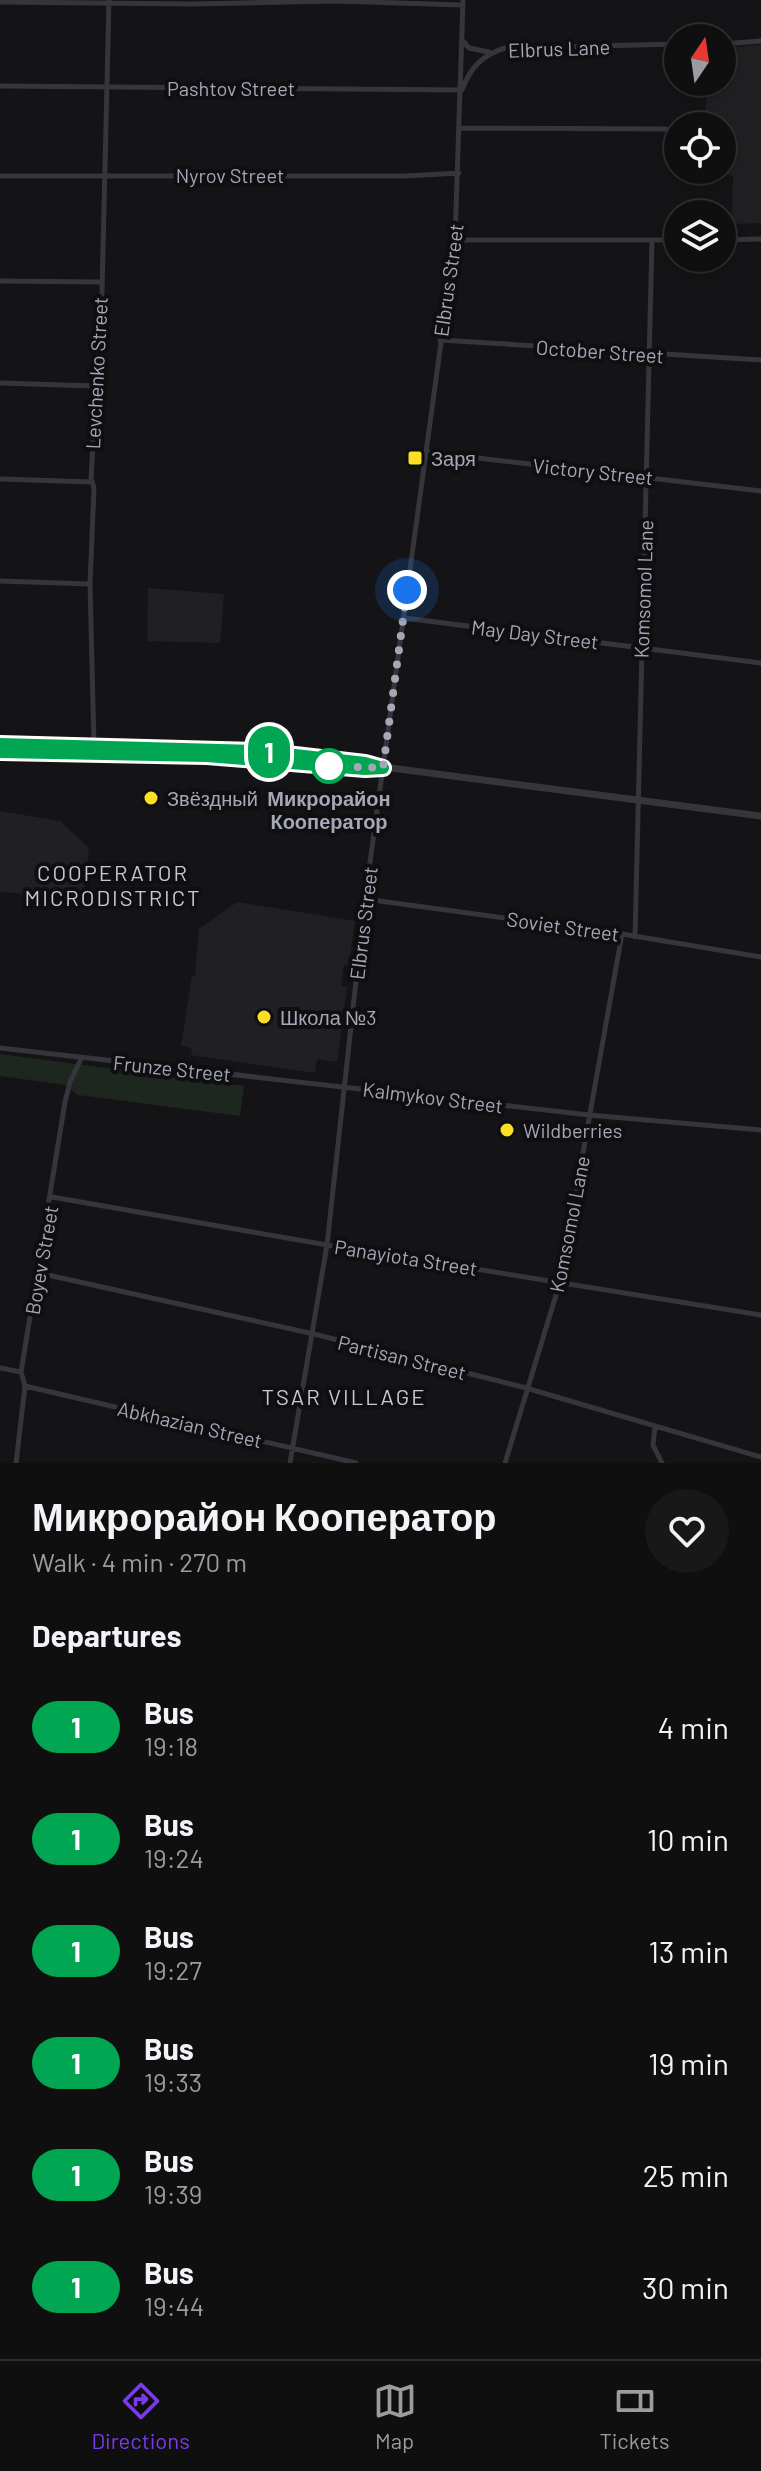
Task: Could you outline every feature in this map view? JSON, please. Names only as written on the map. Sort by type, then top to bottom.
[{"type":"street","name":"Levchenko Street","points":[[94,746],[90,584],[92,482],[109,1]]},
{"type":"street","points":[[0,2],[463,2]]},
{"type":"street","name":"Elbrus Street","points":[[290,1463],[327,1245],[365,899],[455,240],[463,2]]},
{"type":"street","points":[[463,41],[469,48],[490,52]]},
{"type":"street","points":[[736,43],[761,41]]},
{"type":"street","name":"Elbrus Lane","points":[[462,90],[466,77],[476,63],[490,52],[505,48],[664,44]]},
{"type":"street","name":"Pashtov Street","points":[[0,86],[462,90]]},
{"type":"street","points":[[461,128],[664,129]]},
{"type":"street","name":"Nyrov Street","points":[[0,176],[406,176],[459,173]]},
{"type":"street","points":[[736,240],[761,239]]},
{"type":"street","points":[[455,240],[664,240]]},
{"type":"street","name":"Komsomol Lane","points":[[635,937],[652,240]]},
{"type":"street","points":[[0,281],[101,282]]},
{"type":"street","name":"October Street","points":[[440,340],[761,360]]},
{"type":"street","points":[[0,383],[95,386]]},
{"type":"street","name":"Victory Street","points":[[426,452],[761,491]]},
{"type":"street","points":[[0,479],[92,482]]},
{"type":"street","points":[[0,581],[90,584]]},
{"type":"street","name":"May Day Street","points":[[404,618],[761,663]]},
{"type":"street","points":[[0,744],[260,751],[761,816]]},
{"type":"street","points":[[0,752],[207,756],[383,768]]},
{"type":"street","name":"Soviet Street","points":[[365,899],[622,934],[761,957]]},
{"type":"street","name":"Komsomol Lane","points":[[505,1463],[560,1282],[622,934]]},
{"type":"street","name":"Frunze Street","points":[[0,1048],[345,1086]]},
{"type":"street","name":"Boyev Street","points":[[16,1463],[25,1386],[21,1372],[52,1197],[65,1102],[81,1059]]},
{"type":"street","name":"Kalmykov Street","points":[[345,1086],[589,1115],[761,1130]]},
{"type":"street","name":"Panayiota Street","points":[[52,1197],[761,1315]]},
{"type":"street","name":"Partisan Street","points":[[39,1273],[314,1334],[526,1388],[761,1457]]},
{"type":"street","points":[[0,1368],[21,1372]]},
{"type":"street","name":"Abkhazian Street","points":[[25,1386],[356,1463]]},
{"type":"street","points":[[655,1427],[653,1445],[662,1463]]},
{"type":"shaded area","points":[[761,45],[761,223],[736,224],[736,200],[732,200],[733,184],[736,184],[736,112],[705,112],[707,96],[736,96],[736,47]]},
{"type":"shaded area","points":[[148,588],[224,594],[220,643],[147,641]]},
{"type":"shaded area","points":[[0,811],[60,821],[89,848],[83,898],[0,892]]},
{"type":"shaded area","name":"Школа №3","points":[[237,902],[355,921],[349,965],[344,965],[341,986],[347,987],[337,1062],[317,1059],[315,1073],[191,1055],[192,1048],[181,1046],[192,976],[195,976],[199,929]]},
{"type":"shaded area","points":[[0,1054],[244,1086],[240,1116],[78,1095],[66,1085],[0,1076]]},
{"type":"bus line","name":"1","points":[[0,744],[260,751],[365,763],[383,768],[207,756],[0,752]]},
{"type":"place","name":"Заря","points":[[415,458]]},
{"type":"place","name":"Микрорайон Кооператор","points":[[329,766]]},
{"type":"place","name":"Звёздный","points":[[151,798]]},
{"type":"place","name":"Школа №3","points":[[264,1017]]},
{"type":"place","name":"Wildberries","points":[[507,1130]]},
{"type":"district","name":"COOPERATOR MICRODISTRICT","points":[[113,884]]},
{"type":"district","name":"TSAR VILLAGE","points":[[344,1396]]},
{"type":"route","points":[[329,766],[383,768],[407,590]]}]
